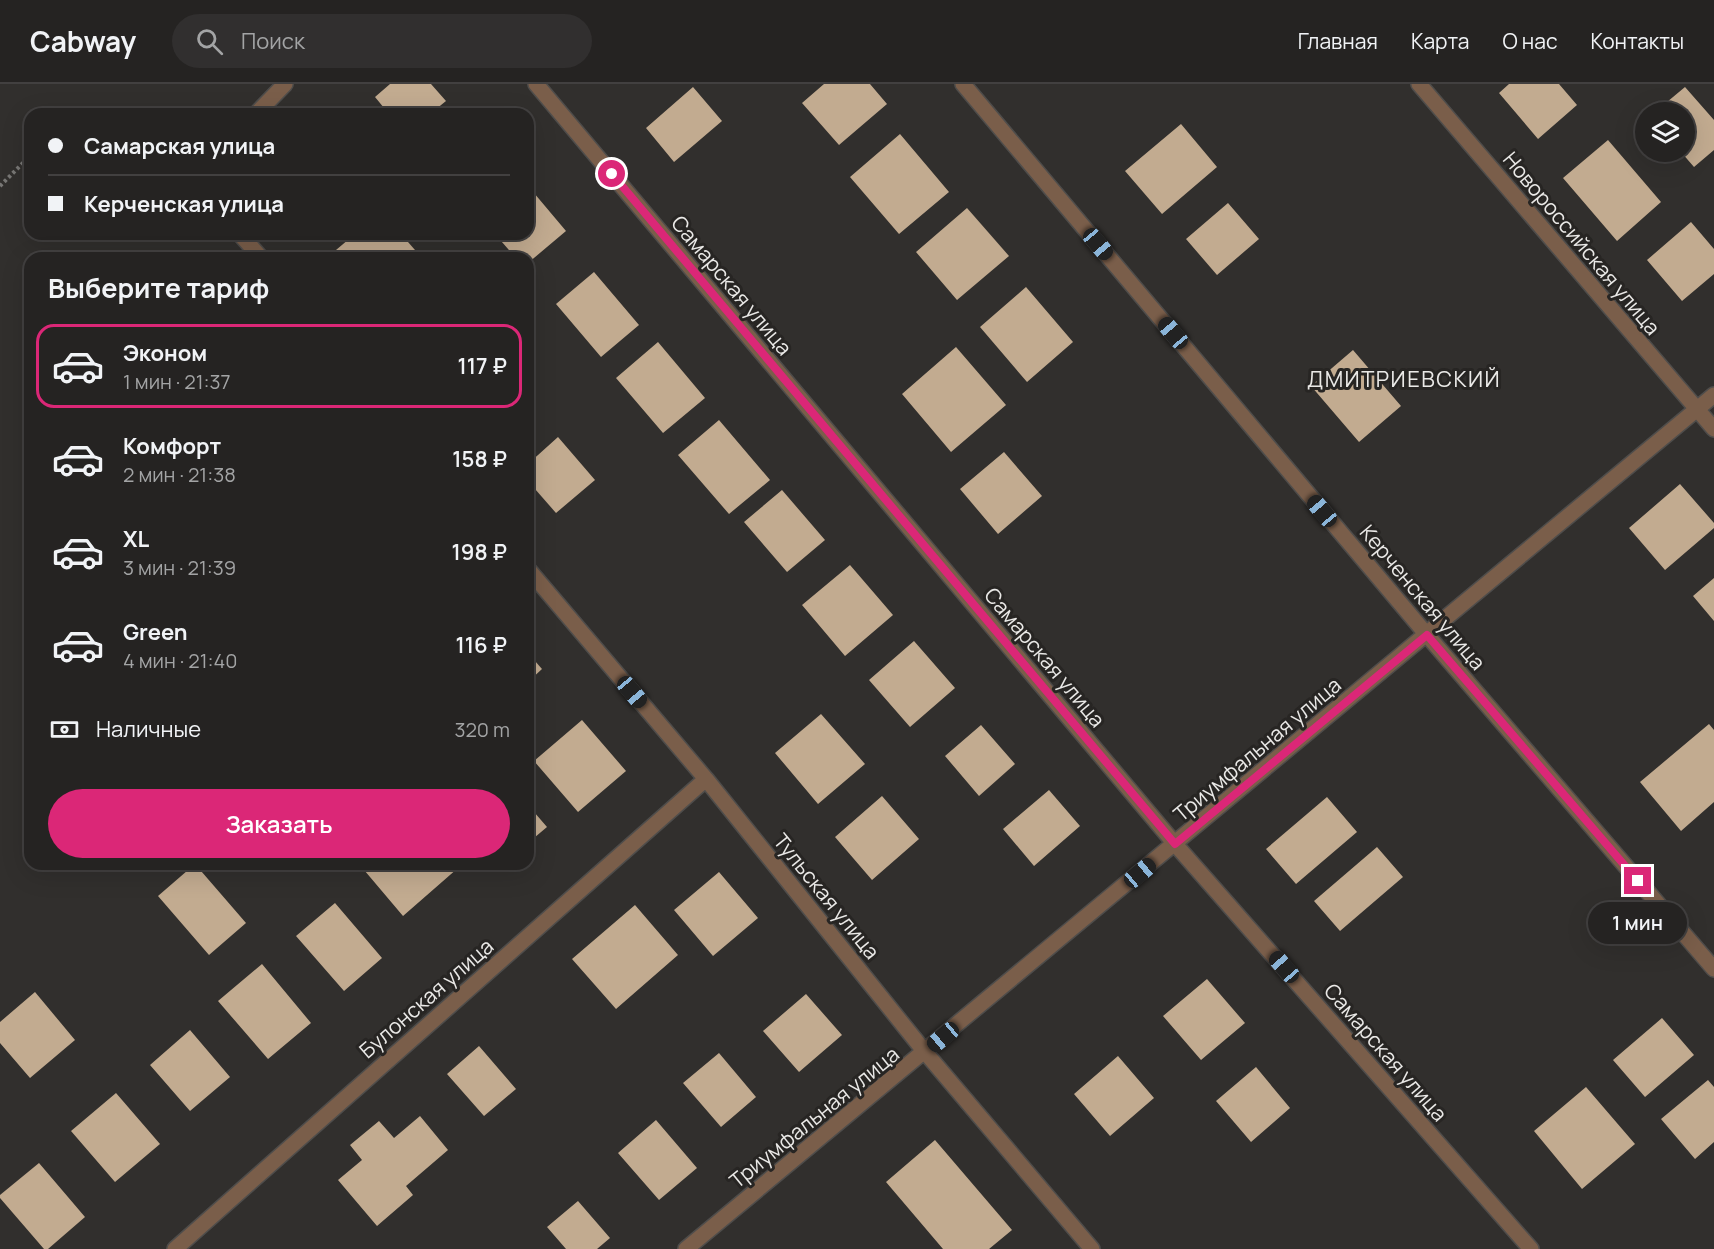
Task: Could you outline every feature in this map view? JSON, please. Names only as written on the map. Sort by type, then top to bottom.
[{"type":"street","points":[[262,108],[285,84]]},
{"type":"street","name":"Самарская улица","points":[[536,84],[1175,844],[1531,1249]]},
{"type":"street","name":"Керченская улица","points":[[963,84],[1427,635],[1714,969]]},
{"type":"street","name":"Новороссийская улица","points":[[1419,84],[1714,429]]},
{"type":"street","points":[[245,240],[256,252]]},
{"type":"street","name":"Триумфальная улица","points":[[687,1249],[1714,395]]},
{"type":"street","name":"Тульская улица","points":[[534,576],[706,779],[925,1052],[1092,1249]]},
{"type":"street","name":"Булонская улица","points":[[175,1249],[706,779]]},
{"type":"path","points":[[0,186],[24,162]]},
{"type":"building","points":[[390,84],[431,84],[446,101],[437,108],[384,108],[375,97]]},
{"type":"building","points":[[824,84],[870,84],[887,104],[839,145],[802,103]]},
{"type":"building","points":[[1509,84],[1559,84],[1577,105],[1538,139],[1499,93]]},
{"type":"building","points":[[693,87],[722,121],[674,162],[646,128]]},
{"type":"building","points":[[1685,87],[1714,120],[1714,150],[1694,167],[1690,162],[1695,162],[1695,102],[1667,102]]},
{"type":"building","points":[[1181,124],[1217,167],[1162,214],[1125,171]]},
{"type":"building","points":[[900,134],[949,192],[899,234],[850,177]]},
{"type":"building","points":[[1608,140],[1661,202],[1617,241],[1563,178]]},
{"type":"building","points":[[534,193],[566,231],[534,258],[534,252],[511,252],[500,240],[534,240]]},
{"type":"building","points":[[1228,203],[1259,239],[1217,275],[1186,239]]},
{"type":"building","points":[[967,208],[1009,256],[957,300],[916,252]]},
{"type":"building","points":[[1691,222],[1714,249],[1714,274],[1682,301],[1647,260]]},
{"type":"building","points":[[348,240],[406,240],[415,250],[413,252],[338,252],[336,250]]},
{"type":"building","points":[[594,272],[639,325],[601,357],[556,304]]},
{"type":"building","points":[[1026,287],[1073,342],[1027,382],[980,327]]},
{"type":"building","points":[[658,342],[705,398],[663,433],[616,378]]},
{"type":"building","points":[[956,347],[1006,405],[951,452],[902,394]]},
{"type":"building","points":[[1353,350],[1401,406],[1359,442],[1311,386]]},
{"type":"building","points":[[719,420],[770,480],[729,514],[678,455]]},
{"type":"building","points":[[558,437],[595,480],[556,513],[534,488],[534,459]]},
{"type":"building","points":[[1004,452],[1042,496],[998,534],[960,489]]},
{"type":"building","points":[[1680,484],[1714,523],[1714,528],[1665,570],[1629,528]]},
{"type":"building","points":[[782,490],[825,540],[787,572],[744,522]]},
{"type":"building","points":[[850,565],[893,615],[845,656],[802,605]]},
{"type":"building","points":[[1714,578],[1714,621],[1693,596]]},
{"type":"building","points":[[914,641],[955,688],[910,727],[869,680]]},
{"type":"building","points":[[534,660],[542,669],[534,676]]},
{"type":"building","points":[[821,714],[865,764],[818,804],[775,753]]},
{"type":"building","points":[[582,720],[626,771],[578,812],[534,761]]},
{"type":"building","points":[[1709,724],[1714,730],[1714,802],[1681,831],[1640,782]]},
{"type":"building","points":[[981,725],[1015,764],[979,796],[945,756]]},
{"type":"building","points":[[1049,790],[1080,826],[1034,866],[1003,829]]},
{"type":"building","points":[[882,796],[919,839],[872,880],[835,837]]},
{"type":"building","points":[[1327,797],[1357,832],[1296,884],[1266,849]]},
{"type":"building","points":[[534,812],[547,827],[534,838]]},
{"type":"building","points":[[1377,847],[1403,877],[1340,931],[1314,901]]},
{"type":"building","points":[[188,870],[200,870],[246,923],[209,955],[158,896]]},
{"type":"building","points":[[364,870],[456,870],[403,916]]},
{"type":"building","points":[[719,872],[758,918],[713,956],[674,910]]},
{"type":"building","points":[[335,903],[382,958],[344,991],[296,936]]},
{"type":"building","points":[[635,905],[678,955],[616,1009],[572,959]]},
{"type":"building","points":[[262,964],[311,1023],[268,1059],[218,1001]]},
{"type":"building","points":[[1207,979],[1245,1023],[1201,1060],[1163,1016]]},
{"type":"building","points":[[35,992],[75,1040],[30,1078],[0,1043],[0,1022]]},
{"type":"building","points":[[806,994],[842,1035],[799,1072],[763,1031]]},
{"type":"building","points":[[1662,1018],[1694,1055],[1645,1097],[1613,1060]]},
{"type":"building","points":[[190,1030],[230,1077],[190,1111],[150,1065]]},
{"type":"building","points":[[479,1046],[516,1089],[484,1116],[447,1074]]},
{"type":"building","points":[[719,1053],[756,1097],[721,1127],[683,1083]]},
{"type":"building","points":[[1118,1056],[1154,1098],[1110,1136],[1074,1094]]},
{"type":"building","points":[[1256,1067],[1290,1108],[1251,1142],[1216,1101]]},
{"type":"building","points":[[1708,1080],[1714,1087],[1714,1142],[1695,1159],[1661,1119]]},
{"type":"building","points":[[1586,1087],[1635,1144],[1582,1189],[1534,1131]]},
{"type":"building","points":[[116,1093],[160,1144],[115,1182],[71,1131]]},
{"type":"building","points":[[420,1116],[448,1150],[406,1186],[413,1195],[377,1226],[338,1180],[362,1160],[350,1145],[379,1121],[394,1138]]},
{"type":"building","points":[[656,1120],[697,1168],[659,1200],[618,1153]]},
{"type":"building","points":[[935,1140],[1012,1230],[989,1249],[943,1249],[886,1182]]},
{"type":"building","points":[[39,1163],[85,1217],[48,1249],[44,1249],[0,1198],[0,1195]]},
{"type":"building","points":[[578,1201],[610,1238],[597,1249],[566,1249],[547,1227]]},
{"type":"district","name":"ДМИТРИЕВСКИЙ","points":[[1404,379]]},
{"type":"route","points":[[612,174],[1175,844],[1427,635],[1638,881]]}]
